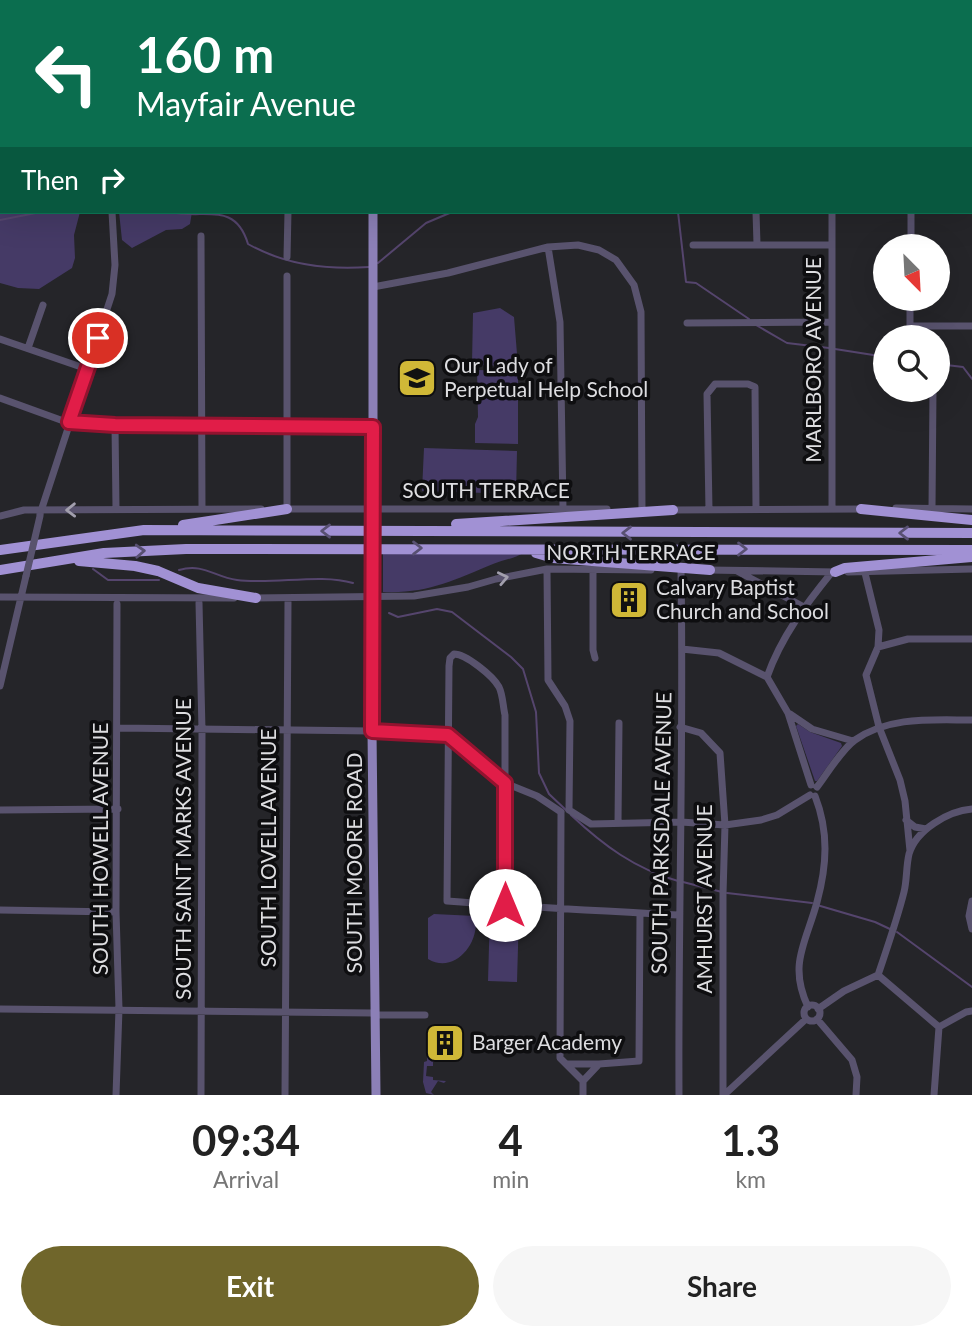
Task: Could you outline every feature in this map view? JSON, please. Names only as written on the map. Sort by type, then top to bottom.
[{"type":"highway","points":[[0,550],[287,509]]},
{"type":"highway","points":[[862,509],[972,520]]},
{"type":"highway","points":[[427,530],[439,525],[673,510]]},
{"type":"highway","points":[[144,530],[972,533]]},
{"type":"highway","points":[[0,570],[104,553],[186,549],[972,550]]},
{"type":"highway","points":[[523,549],[553,558],[710,570]]},
{"type":"highway","points":[[834,572],[845,568],[972,557]]},
{"type":"highway","points":[[59,559],[135,566],[158,571],[198,588],[256,598]]},
{"type":"main road","name":"SOUTH MOORE ROAD","points":[[373,214],[372,731],[376,1095]]},
{"type":"street","points":[[0,685],[40,513],[112,294],[115,265],[112,214]]},
{"type":"street","points":[[287,257],[288,214]]},
{"type":"street","points":[[756,214],[757,244]]},
{"type":"street","name":"MARLBORO AVENUE","points":[[832,214],[832,509]]},
{"type":"street","points":[[911,214],[911,234]]},
{"type":"street","points":[[201,236],[202,508]]},
{"type":"street","points":[[373,287],[448,273],[548,247],[578,245],[599,250],[615,260],[634,285],[640,312],[642,510]]},
{"type":"street","points":[[693,245],[831,245]]},
{"type":"street","points":[[548,247],[560,322],[563,509]]},
{"type":"street","points":[[287,275],[287,509]]},
{"type":"street","points":[[29,348],[43,305]]},
{"type":"street","points":[[911,312],[910,326],[972,326]]},
{"type":"street","points":[[687,323],[831,322]]},
{"type":"street","points":[[0,339],[87,369]]},
{"type":"street","points":[[709,510],[707,394],[715,384],[748,384],[755,387],[756,509]]},
{"type":"street","points":[[0,398],[69,422],[115,425],[373,427]]},
{"type":"street","points":[[932,508],[933,402]]},
{"type":"street","points":[[115,425],[116,509]]},
{"type":"street","name":"SOUTH TERRACE","points":[[0,516],[24,510],[40,513],[202,508],[374,512],[972,509]]},
{"type":"street","points":[[547,569],[548,680],[565,706],[570,721],[560,909],[560,1058],[583,1081],[583,1095]]},
{"type":"street","name":"NORTH TERRACE","points":[[0,597],[414,596],[435,594],[547,569],[735,569],[865,573],[972,569]]},
{"type":"street","points":[[735,569],[804,607]]},
{"type":"street","points":[[593,570],[593,650],[596,658]]},
{"type":"street","name":"SOUTH PARKSDALE AVENUE","points":[[679,1095],[681,570]]},
{"type":"street","points":[[767,677],[774,656],[804,607],[834,572]]},
{"type":"street","points":[[856,1095],[857,1077],[852,1060],[817,1019],[818,1009],[844,991],[878,975],[904,890],[910,851],[900,780],[879,727],[866,675],[878,647],[878,621],[865,573]]},
{"type":"street","name":"SOUTH LOVELL AVENUE","points":[[285,1095],[288,602]]},
{"type":"street","name":"SOUTH SAINT MARKS AVENUE","points":[[199,603],[202,730],[201,1095]]},
{"type":"street","name":"SOUTH HOWELL AVENUE","points":[[116,1095],[119,1009],[116,912],[117,604]]},
{"type":"street","points":[[878,647],[908,639],[972,639]]},
{"type":"street","points":[[682,649],[719,653],[767,677],[788,713],[814,786]]},
{"type":"street","points":[[505,905],[505,715],[500,689],[481,669],[459,654],[450,658],[449,666],[447,901],[560,909],[678,915]]},
{"type":"street","points":[[788,713],[812,729],[853,741]]},
{"type":"street","points":[[808,1007],[798,975],[798,960],[816,905],[827,851],[823,815],[808,789],[814,786],[853,741],[879,727],[919,720],[972,720]]},
{"type":"street","points":[[618,823],[619,723]]},
{"type":"street","name":"AMHURST AVENUE","points":[[680,727],[701,733],[720,753],[725,825],[723,1095]]},
{"type":"street","points":[[118,728],[372,731],[448,735],[505,783],[591,824],[681,822],[725,825],[777,815],[812,795]]},
{"type":"street","points":[[0,810],[118,809]]},
{"type":"street","points":[[910,851],[926,829],[940,818],[960,810],[972,809]]},
{"type":"street","points":[[906,820],[915,827],[926,829]]},
{"type":"street","points":[[972,901],[969,916],[972,929]]},
{"type":"street","points":[[0,910],[116,912]]},
{"type":"street","points":[[568,1064],[639,1061],[640,913]]},
{"type":"street","points":[[878,975],[939,1027]]},
{"type":"street","points":[[808,1007],[818,1009]]},
{"type":"street","points":[[806,1019],[804,1013],[808,1007]]},
{"type":"street","points":[[0,1009],[425,1015]]},
{"type":"street","points":[[939,1027],[966,1012],[972,1012]]},
{"type":"street","points":[[723,1095],[806,1019]]},
{"type":"street","points":[[806,1019],[817,1019]]},
{"type":"street","points":[[934,1095],[939,1027]]},
{"type":"street","points":[[583,1081],[599,1064]]},
{"type":"shaded area","points":[[0,214],[79,214],[74,235],[75,258],[72,268],[39,289],[18,288],[0,283]]},
{"type":"shaded area","points":[[119,214],[192,214],[190,224],[182,229],[166,230],[132,248],[122,240]]},
{"type":"shaded area","points":[[500,308],[514,317],[518,366],[518,444],[475,443],[475,424],[478,417],[477,370],[510,371],[509,366],[472,363],[473,313]]},
{"type":"shaded area","points":[[424,448],[517,451],[516,494],[422,491]]},
{"type":"shaded area","points":[[383,552],[523,553],[440,585],[413,591],[383,592]]},
{"type":"shaded area","points":[[798,724],[810,732],[841,743],[842,746],[817,781],[796,726]]},
{"type":"shaded area","points":[[490,911],[519,912],[517,982],[488,981]]},
{"type":"shaded area","points":[[434,914],[475,916],[476,926],[470,945],[464,953],[448,963],[428,959],[428,918]]},
{"type":"shaded area","points":[[429,1026],[439,1026],[436,1062],[433,1062],[433,1066],[427,1066],[426,1076],[433,1077],[433,1080],[446,1081],[438,1081],[431,1092],[434,1095],[426,1093],[423,1082]]},
{"type":"waterway","points":[[0,220],[31,214]]},
{"type":"waterway","points":[[183,214],[217,214]]},
{"type":"waterway","points":[[217,214],[235,222],[248,244],[277,257],[322,267],[369,267]]},
{"type":"waterway","points":[[378,263],[426,223],[447,214]]},
{"type":"waterway","points":[[678,214],[686,282],[696,283],[749,319]]},
{"type":"waterway","points":[[756,325],[787,343],[829,348]]},
{"type":"waterway","points":[[835,349],[873,355]]},
{"type":"waterway","points":[[950,365],[963,367],[972,379]]},
{"type":"waterway","points":[[179,570],[195,568],[237,580],[326,579],[353,583]]},
{"type":"waterway","points":[[93,569],[108,580],[159,580]]},
{"type":"waterway","points":[[389,613],[398,617],[437,609],[452,612],[523,669],[536,712],[539,773],[549,794],[567,811]]},
{"type":"waterway","points":[[571,815],[620,855],[648,870],[678,881]]},
{"type":"waterway","points":[[683,882],[722,892]]},
{"type":"waterway","points":[[727,893],[812,903]]},
{"type":"waterway","points":[[817,905],[875,922],[892,930]]},
{"type":"waterway","points":[[897,932],[972,987]]},
{"type":"place","name":"Our Lady of Perpetual Help School","points":[[417,378]]},
{"type":"place","name":"Calvary Baptist Church and School","points":[[629,600]]},
{"type":"place","name":"Barger Academy","points":[[445,1043]]},
{"type":"route","points":[[98,338],[69,422],[115,425],[373,427],[375,500],[372,731],[448,735],[505,783],[505,905]]}]
